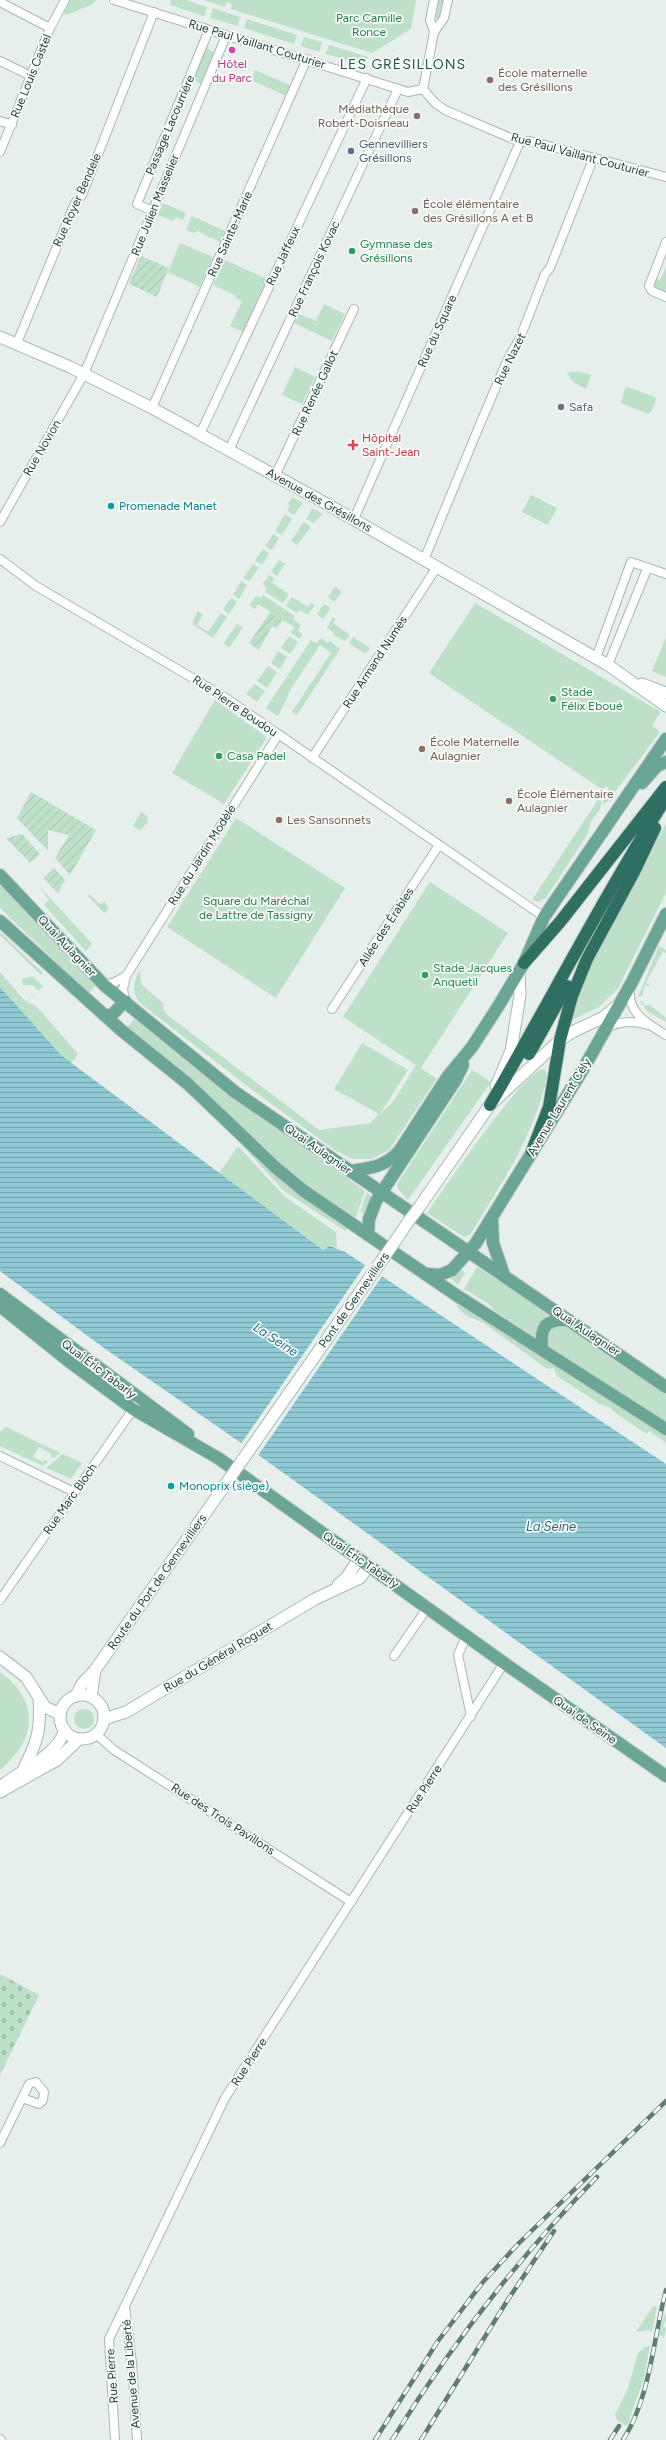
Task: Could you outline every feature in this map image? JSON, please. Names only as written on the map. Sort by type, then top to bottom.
[{"type":"highway","points":[[521,968],[560,922],[666,787]]},
{"type":"highway","points":[[490,1105],[519,1057],[626,861],[666,798]]},
{"type":"highway","points":[[490,1105],[517,1074],[526,1060],[655,828],[666,811]]},
{"type":"highway","points":[[532,1152],[549,1107],[560,1040],[572,996],[588,959],[634,872],[655,828]]},
{"type":"main road","name":"Avenue des Grésillons","points":[[0,337],[17,343],[84,374],[152,408],[354,519],[608,665],[629,678],[666,706]]},
{"type":"main road","name":"Avenue des Grésillons","points":[[629,678],[666,693]]},
{"type":"main road","points":[[368,1235],[371,1213],[382,1192],[455,1081],[472,1047],[521,968],[544,917],[666,739]]},
{"type":"main road","points":[[615,812],[657,766],[666,762]]},
{"type":"main road","name":"Quai Aulagnier","points":[[0,875],[104,985],[235,1092],[666,1387]]},
{"type":"main road","name":"Avenue Laurent Cély","points":[[427,1274],[440,1275],[452,1270],[469,1252],[532,1152],[604,1031],[632,982],[666,914]]},
{"type":"main road","name":"Quai Aulagnier","points":[[0,921],[101,1012],[188,1084],[298,1186],[456,1295],[666,1429]]},
{"type":"main road","points":[[490,1105],[511,1051],[520,995],[521,968]]},
{"type":"main road","points":[[104,985],[93,999],[101,1012],[112,1015],[125,1001]]},
{"type":"main road","points":[[490,1105],[560,1040],[574,1030],[602,1018],[619,1004]]},
{"type":"main road","points":[[350,1171],[377,1167],[394,1157],[448,1076],[472,1047]]},
{"type":"main road","name":"Pont de Gennevilliers","points":[[218,1495],[490,1105]]},
{"type":"main road","points":[[492,1217],[493,1244],[504,1275]]},
{"type":"main road","name":"Quai Éric Tabarly","points":[[0,1294],[136,1404]]},
{"type":"main road","name":"Quai Éric Tabarly","points":[[0,1306],[71,1363],[218,1458],[467,1635],[504,1663]]},
{"type":"main road","points":[[542,1349],[541,1335],[546,1326],[555,1320],[568,1320]]},
{"type":"main road","name":"Route du Port de Gennevilliers","points":[[76,1696],[82,1684],[96,1670],[218,1495]]},
{"type":"main road","name":"Rue du Général Roguet","points":[[104,1719],[126,1712],[330,1591],[360,1578],[364,1563]]},
{"type":"main road","points":[[0,1657],[26,1677],[45,1707],[60,1714]]},
{"type":"main road","name":"Quai de Seine","points":[[504,1663],[666,1776]]},
{"type":"main road","name":"Route du Port de Gennevilliers","points":[[91,1697],[96,1670]]},
{"type":"main road","points":[[76,1696],[91,1697],[101,1706],[104,1719],[96,1734],[91,1737],[79,1739],[72,1736],[65,1730],[60,1714],[65,1704],[76,1696]]},
{"type":"main road","points":[[22,1770],[37,1740],[40,1719],[39,1698]]},
{"type":"main road","points":[[0,1787],[22,1770],[50,1752],[62,1739],[65,1730]]},
{"type":"main road","points":[[0,1792],[57,1760],[79,1739]]},
{"type":"street","name":"Rue Louis Castel","points":[[0,152],[50,28],[64,0]]},
{"type":"street","name":"Rue Paul Vaillant Couturier","points":[[114,0],[226,36],[307,59],[408,92],[423,89],[435,103],[445,110],[520,142],[530,141],[593,159],[666,177]]},
{"type":"street","points":[[434,0],[430,20],[434,32]]},
{"type":"street","points":[[423,89],[434,32],[444,18],[448,0]]},
{"type":"street","points":[[0,2],[50,28]]},
{"type":"street","name":"Rue Royer Bendele","points":[[17,343],[75,203],[82,195],[154,12]]},
{"type":"street","name":"Passage Lacourrière","points":[[153,211],[137,204],[209,30]]},
{"type":"street","name":"Rue Julien Masselier","points":[[84,374],[226,36]]},
{"type":"street","name":"Rue Sainte-Marie","points":[[152,408],[307,59]]},
{"type":"street","points":[[0,61],[30,76]]},
{"type":"street","name":"Rue Jaffeux","points":[[200,434],[367,78]]},
{"type":"street","name":"Rue François Kovac","points":[[229,450],[398,89]]},
{"type":"street","points":[[0,121],[12,125]]},
{"type":"street","name":"Rue du Square","points":[[354,519],[520,142]]},
{"type":"street","name":"Rue Nazet","points":[[424,560],[507,361],[520,338],[545,274],[550,268],[593,159]]},
{"type":"street","points":[[666,242],[649,286],[652,291],[666,297]]},
{"type":"street","name":"Rue Renée Gallot","points":[[275,476],[354,309]]},
{"type":"street","name":"Rue Novion","points":[[0,522],[84,374]]},
{"type":"street","name":"Rue Pierre Boudou","points":[[0,558],[36,586],[197,679],[544,917]]},
{"type":"street","points":[[596,658],[631,562],[666,574]]},
{"type":"street","name":"Rue Armand Numès","points":[[312,758],[437,567]]},
{"type":"street","points":[[608,665],[647,568]]},
{"type":"street","name":"Rue du Jardin Modèle","points":[[125,1001],[123,989],[126,976],[278,735]]},
{"type":"street","name":"Allée des Érables","points":[[332,1009],[439,845]]},
{"type":"street","points":[[104,985],[115,982],[126,976]]},
{"type":"street","points":[[632,982],[630,993],[631,1004],[649,1025]]},
{"type":"street","points":[[604,1031],[611,1026],[622,1023],[638,1022],[649,1025],[666,1035]]},
{"type":"street","name":"Rue Marc Bloch","points":[[0,1600],[136,1404]]},
{"type":"street","points":[[0,1456],[74,1492]]},
{"type":"street","points":[[394,1656],[428,1608]]},
{"type":"street","points":[[467,1635],[458,1655],[471,1716]]},
{"type":"street","name":"Rue Pierre","points":[[115,2440],[109,2339],[225,2098],[504,1663]]},
{"type":"street","name":"Rue des Trois Pavillons","points":[[96,1734],[114,1750],[352,1902]]},
{"type":"street","points":[[0,2143],[22,2098]]},
{"type":"street","name":"Avenue de la Liberté","points":[[125,2307],[132,2363],[137,2440]]},
{"type":"green space","points":[[69,0],[96,0],[93,4],[67,15],[64,14]]},
{"type":"green space","points":[[171,0],[186,0],[207,7],[204,16],[170,5]]},
{"type":"green space","name":"Parc Camille Ronce","points":[[203,0],[416,0],[411,29],[372,53],[231,9],[232,4],[227,2],[225,7]]},
{"type":"green space","points":[[437,0],[444,0],[441,18],[437,19],[434,16]]},
{"type":"green space","points":[[213,8],[240,17],[238,26],[210,18]]},
{"type":"green space","points":[[247,19],[297,35],[294,44],[244,28]]},
{"type":"green space","points":[[304,37],[322,42],[319,52],[301,46]]},
{"type":"green space","points":[[329,45],[368,57],[364,65],[326,54]]},
{"type":"green space","points":[[206,48],[214,52],[201,84],[193,80]]},
{"type":"green space","points":[[255,70],[290,85],[286,96],[251,80]]},
{"type":"green space","points":[[163,203],[186,213],[183,220],[176,217],[173,221],[158,215]]},
{"type":"green space","points":[[192,216],[225,231],[220,242],[197,231],[193,233],[186,230]]},
{"type":"green space","points":[[180,243],[213,257],[200,287],[168,272]]},
{"type":"green space","points":[[141,256],[169,268],[157,297],[129,284]]},
{"type":"green space","points":[[225,260],[267,279],[243,332],[230,326],[242,301],[236,298],[236,296],[213,285]]},
{"type":"green space","points":[[666,267],[666,295],[655,290],[654,278],[660,280]]},
{"type":"green space","points":[[324,304],[345,314],[332,341],[294,323],[299,314],[316,321]]},
{"type":"green space","points":[[295,367],[315,377],[302,404],[282,395]]},
{"type":"green space","points":[[578,371],[591,375],[586,389],[573,382],[567,373]]},
{"type":"green space","points":[[628,387],[655,397],[656,400],[651,412],[648,414],[621,403],[625,388]]},
{"type":"green space","points":[[531,495],[557,508],[548,525],[522,512]]},
{"type":"green space","points":[[292,497],[303,503],[294,515],[287,511],[290,506],[288,504]]},
{"type":"green space","points":[[312,508],[323,514],[313,523],[306,519]]},
{"type":"green space","points":[[285,514],[292,519],[282,535],[275,531]]},
{"type":"green space","points":[[304,522],[311,527],[297,545],[291,541]]},
{"type":"green space","points":[[273,534],[279,538],[272,550],[265,546]]},
{"type":"green space","points":[[263,549],[269,553],[262,565],[255,561]]},
{"type":"green space","points":[[279,560],[285,564],[277,576],[271,572]]},
{"type":"green space","points":[[253,564],[259,568],[249,581],[243,578]]},
{"type":"green space","points":[[269,575],[275,579],[272,583],[289,594],[283,603],[265,592],[267,589],[263,584]]},
{"type":"green space","points":[[241,581],[247,585],[239,599],[233,595]]},
{"type":"green space","points":[[335,587],[342,592],[334,602],[328,597]]},
{"type":"green space","points":[[263,595],[295,616],[293,619],[301,625],[298,630],[302,634],[300,639],[291,633],[294,627],[258,604],[255,609],[249,605],[256,596],[261,598]]},
{"type":"green space","points":[[292,597],[308,607],[311,603],[315,605],[308,615],[300,610],[297,613],[286,606]]},
{"type":"green space","points":[[231,598],[237,602],[229,614],[223,610]]},
{"type":"green space","name":"Stade Félix Eboué","points":[[475,603],[661,712],[652,725],[660,732],[609,800],[603,805],[603,797],[609,788],[606,786],[603,790],[429,673]]},
{"type":"green space","points":[[324,604],[331,608],[323,619],[317,614]]},
{"type":"green space","points":[[198,611],[203,615],[197,625],[208,632],[221,613],[227,617],[213,638],[193,624],[193,620]]},
{"type":"green space","points":[[270,612],[283,620],[277,628],[272,626],[259,650],[249,643]]},
{"type":"green space","points":[[333,617],[336,619],[333,623],[350,635],[345,641],[333,635],[334,633],[327,628]]},
{"type":"green space","points":[[237,624],[243,627],[229,648],[224,643]]},
{"type":"green space","points":[[289,636],[298,642],[290,654],[281,648]]},
{"type":"green space","points":[[353,637],[370,648],[365,654],[349,643]]},
{"type":"green space","points":[[666,637],[666,677],[652,671]]},
{"type":"green space","points":[[321,638],[328,643],[330,641],[340,649],[297,715],[292,712],[331,653],[320,645],[292,687],[278,716],[266,708],[311,640],[316,643]]},
{"type":"green space","points":[[278,651],[287,657],[280,669],[271,663]]},
{"type":"green space","points":[[268,666],[277,672],[267,688],[257,681]]},
{"type":"green space","points":[[255,684],[265,691],[257,702],[246,694]]},
{"type":"green space","name":"Casa Padel","points":[[215,700],[265,736],[266,739],[224,804],[172,773]]},
{"type":"green space","points":[[31,792],[96,830],[70,875],[55,858],[69,835],[48,830],[48,851],[17,818]]},
{"type":"green space","points":[[599,798],[601,800],[601,807],[591,822],[587,835],[546,898],[539,902],[532,900]]},
{"type":"green space","points":[[141,812],[147,816],[148,822],[140,830],[133,826]]},
{"type":"green space","name":"Square du Maréchal de Lattre de Tassigny","points":[[236,818],[345,888],[276,998],[167,927]]},
{"type":"green space","points":[[666,824],[666,893],[618,988],[599,1007],[572,1020],[589,969],[600,944],[625,895]]},
{"type":"green space","points":[[22,834],[40,854],[30,863],[6,838]]},
{"type":"green space","points":[[54,868],[65,880],[58,893],[43,878]]},
{"type":"green space","points":[[0,882],[96,985],[90,992],[87,992],[0,908]]},
{"type":"green space","name":"Stade Jacques Anquetil","points":[[430,882],[508,933],[421,1068],[437,1079],[389,1150],[371,1159],[352,1159],[336,1151],[251,1089],[145,1007],[135,995],[135,980],[140,970],[141,984],[164,1004],[163,1009],[166,1014],[319,1130],[370,1123],[379,1114],[334,1089],[362,1043],[408,1070],[380,1114],[393,1102],[416,1065],[343,1017]]},
{"type":"green space","points":[[38,885],[92,944],[86,951],[44,905],[49,900]]},
{"type":"green space","points":[[89,894],[100,904],[105,902],[109,909],[104,913],[88,896]]},
{"type":"green space","points":[[0,932],[43,973],[41,975],[0,935]]},
{"type":"green space","points":[[659,946],[666,950],[666,953],[663,952],[646,982],[651,987],[645,985],[642,996],[638,997]]},
{"type":"green space","points":[[0,972],[26,1002],[38,991],[27,1002],[36,1006],[78,1054],[71,1063],[62,1056],[0,987]]},
{"type":"green space","points":[[32,976],[43,986],[38,991],[33,985],[23,985],[22,979]]},
{"type":"green space","points":[[640,1001],[642,1001],[645,1006],[650,1005],[666,1018],[666,1022],[647,1011]]},
{"type":"green space","points":[[134,1019],[221,1087],[365,1191],[355,1219],[318,1195],[278,1163],[211,1097],[127,1028]]},
{"type":"green space","points":[[122,1037],[189,1092],[218,1120],[161,1070],[121,1038]]},
{"type":"green space","points":[[543,1069],[546,1071],[547,1076],[542,1098],[526,1139],[505,1178],[470,1235],[464,1237],[427,1213],[465,1158],[501,1111],[532,1076]]},
{"type":"green space","points":[[472,1070],[491,1082],[408,1200],[398,1189],[397,1184]]},
{"type":"green space","points":[[219,1122],[284,1184],[347,1229],[345,1231],[284,1191]]},
{"type":"green space","points":[[238,1146],[285,1197],[336,1232],[337,1248],[330,1246],[323,1250],[219,1173]]},
{"type":"green space","points":[[367,1192],[372,1197],[366,1214],[360,1212]]},
{"type":"green space","points":[[477,1267],[500,1282],[502,1279],[548,1314],[535,1337],[493,1310],[489,1304],[464,1289]]},
{"type":"green space","points":[[461,1269],[465,1273],[458,1285],[451,1279]]},
{"type":"green space","points":[[458,1301],[666,1435],[666,1445],[665,1442],[649,1431],[647,1434],[618,1415],[611,1408],[600,1404],[557,1376],[554,1368],[547,1369],[484,1323],[465,1315],[457,1307]]},
{"type":"green space","points":[[567,1325],[666,1394],[666,1422],[550,1347],[546,1337],[549,1330]]},
{"type":"green space","points":[[6,1427],[60,1453],[53,1458],[50,1456],[52,1454],[39,1447],[33,1457],[43,1462],[46,1460],[48,1462],[43,1466],[0,1446],[0,1432]]},
{"type":"green space","points":[[63,1454],[82,1463],[71,1479],[46,1468]]},
{"type":"green space","points":[[0,1672],[19,1690],[25,1701],[29,1723],[27,1734],[21,1746],[13,1757],[0,1770]]},
{"type":"green space","points":[[80,1709],[88,1709],[94,1715],[94,1723],[88,1729],[80,1729],[74,1723],[74,1715]]},
{"type":"green space","points":[[0,1974],[39,1995],[0,2075]]},
{"type":"green space","points":[[654,2305],[657,2307],[652,2331],[647,2330],[636,2332]]},
{"type":"green space","points":[[665,2313],[666,2320],[663,2326],[666,2328],[664,2338],[658,2334]]},
{"type":"green space","points":[[650,2346],[644,2378],[627,2426],[617,2420],[615,2415],[628,2388],[638,2353],[643,2348]]},
{"type":"water","name":"La Seine","points":[[0,987],[62,1056],[323,1250],[330,1246],[345,1252],[666,1464],[666,1748],[257,1454],[104,1348],[0,1271]]},
{"type":"pier","points":[[366,1264],[383,1275],[257,1457],[240,1445]]},
{"type":"railway","points":[[375,2440],[438,2341],[483,2282],[519,2243],[666,2101]]},
{"type":"railway","points":[[392,2440],[438,2370],[487,2303],[540,2238],[597,2177]]},
{"type":"railway","points":[[421,2440],[507,2301],[554,2231]]},
{"type":"railway","points":[[623,2440],[640,2405],[650,2367],[666,2290]]},
{"type":"railway","points":[[610,2440],[619,2426]]},
{"type":"place","name":"Hôtel du Parc","points":[[232,50]]},
{"type":"place","name":"École maternelle des Grésillons","points":[[490,80]]},
{"type":"place","name":"Médiathèque Robert-Doisneau","points":[[417,116]]},
{"type":"place","name":"Gennevilliers Grésillons","points":[[351,151]]},
{"type":"place","name":"École élémentaire des Grésillons A et B","points":[[415,211]]},
{"type":"place","name":"Gymnase des Grésillons","points":[[352,251]]},
{"type":"place","name":"Safa","points":[[561,407]]},
{"type":"place","name":"Hôpital Saint-Jean","points":[[353,445]]},
{"type":"place","name":"Promenade Manet","points":[[111,506]]},
{"type":"place","name":"Stade Félix Eboué","points":[[553,699]]},
{"type":"place","name":"École Maternelle Aulagnier","points":[[422,749]]},
{"type":"place","name":"Casa Padel","points":[[219,756]]},
{"type":"place","name":"École Élémentaire Aulagnier","points":[[509,801]]},
{"type":"place","name":"Les Sansonnets","points":[[279,820]]},
{"type":"place","name":"Stade Jacques Anquetil","points":[[425,975]]},
{"type":"place","name":"Monoprix (siège)","points":[[171,1486]]},
{"type":"district","name":"LES GRÉSILLONS","points":[[403,64]]}]
